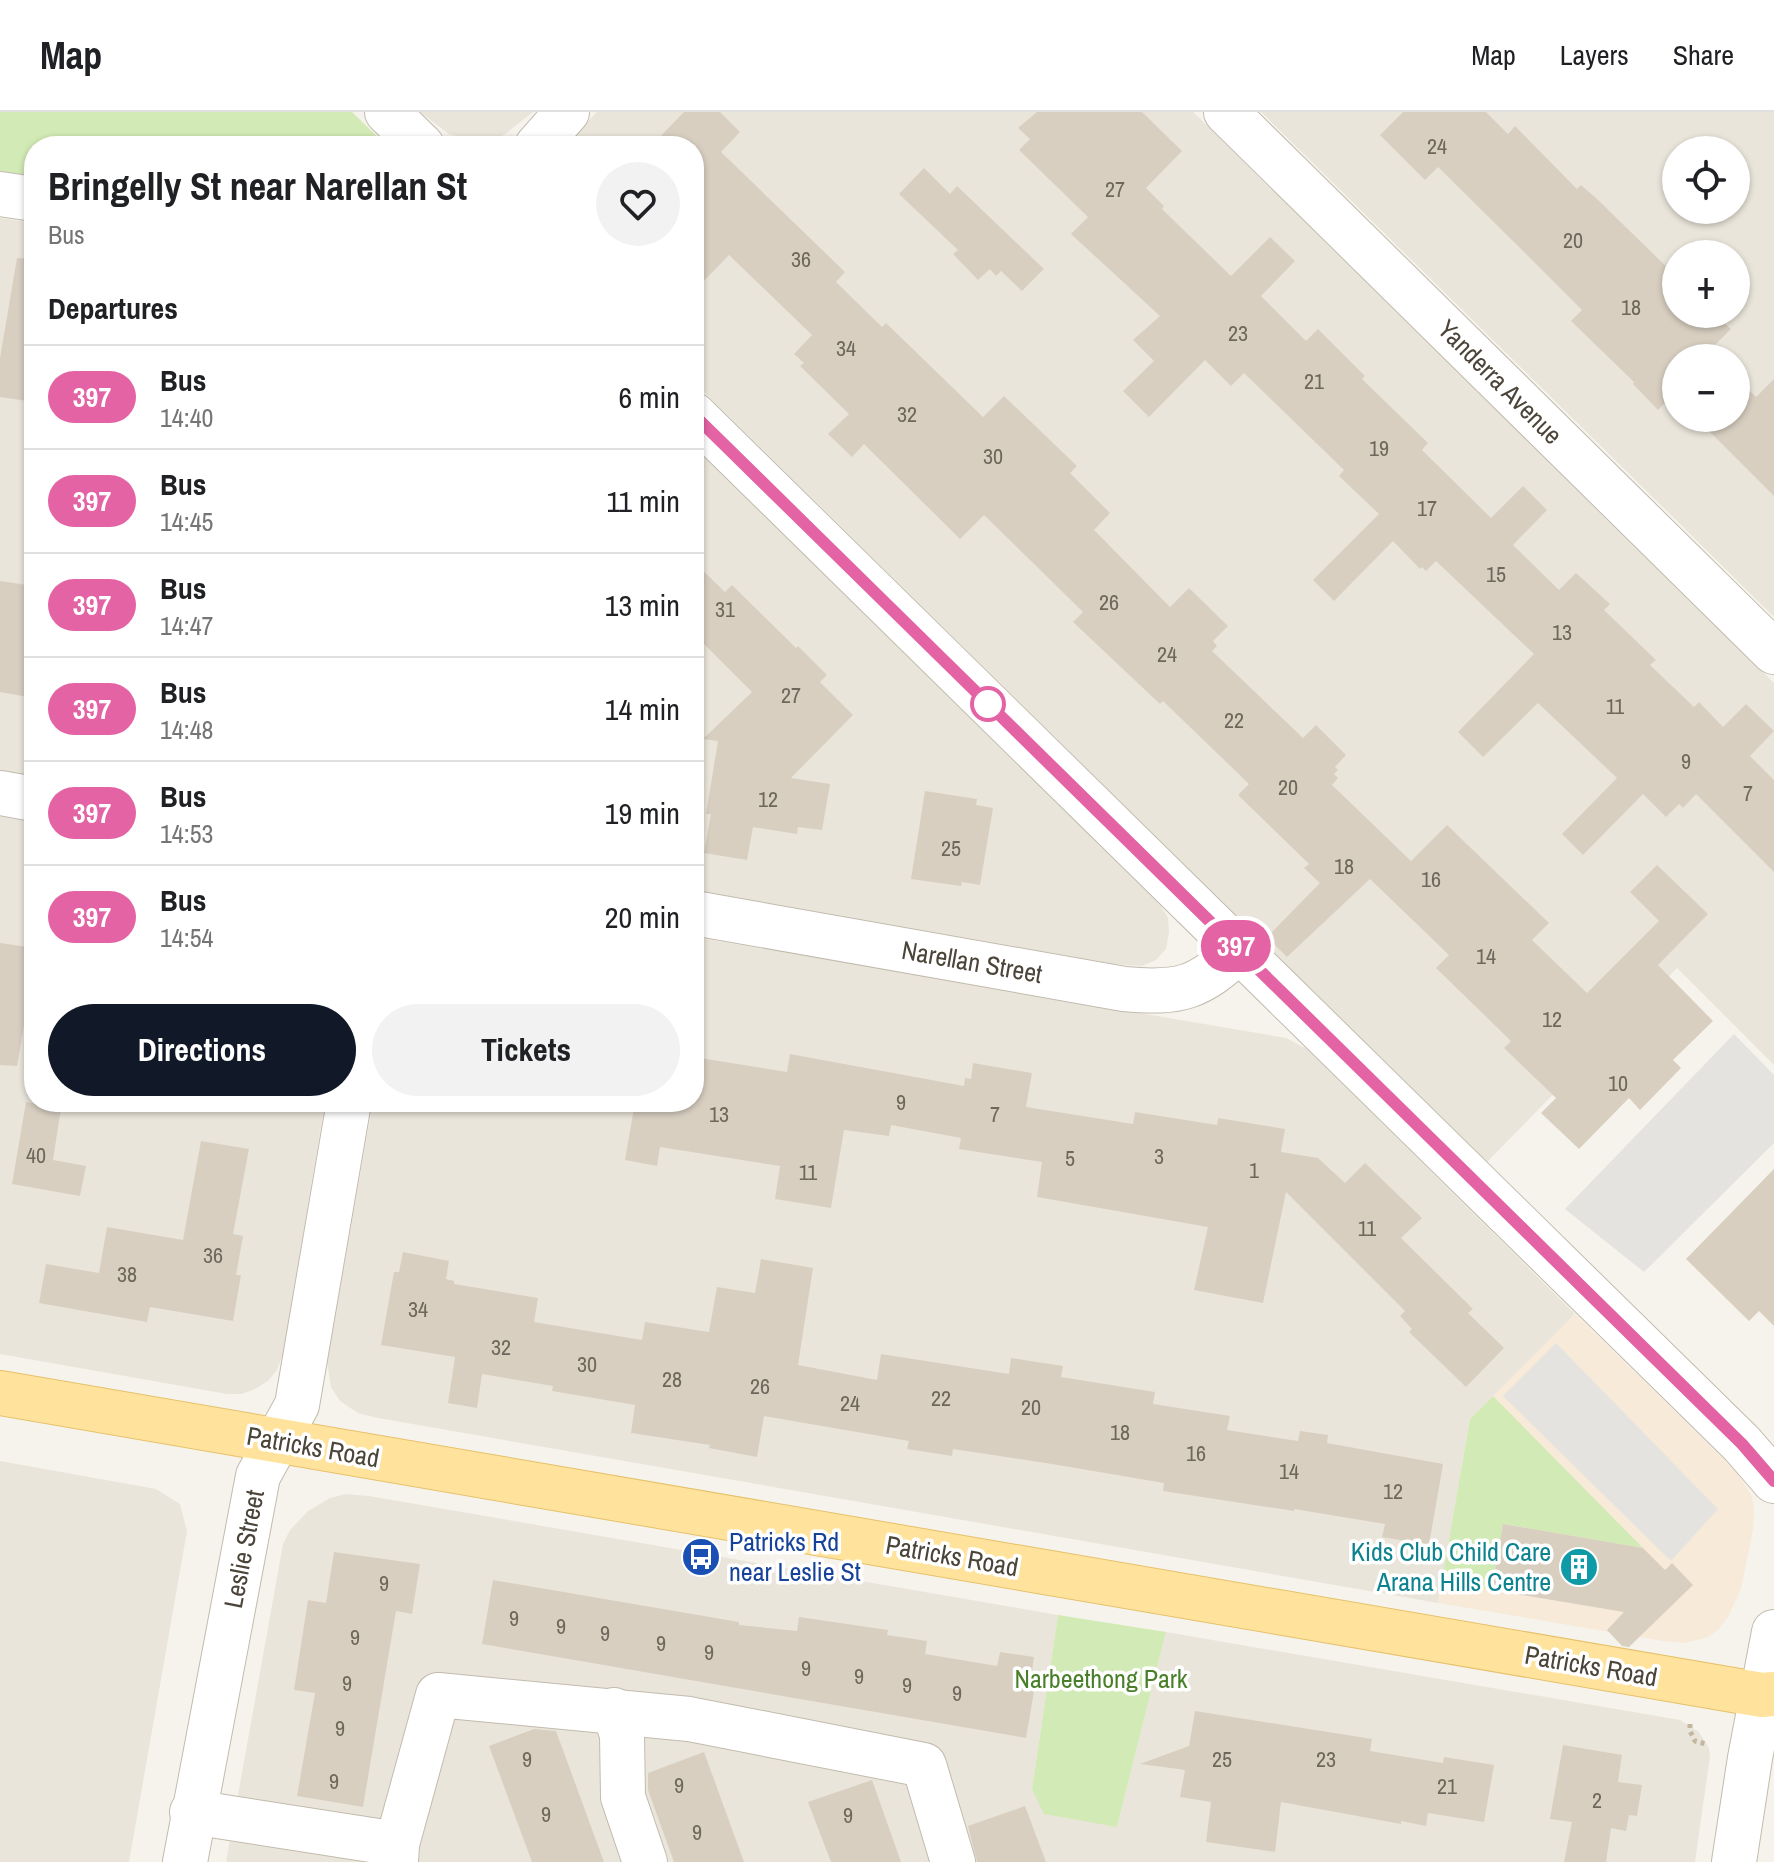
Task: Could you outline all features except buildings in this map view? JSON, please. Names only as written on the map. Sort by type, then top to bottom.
[{"type":"main road","name":"Patricks Road","points":[[0,1393],[1770,1697]]},
{"type":"street","points":[[387,112],[412,136]]},
{"type":"street","points":[[546,136],[567,112]]},
{"type":"street","name":"Yanderra Avenue","points":[[1226,112],[1774,652]]},
{"type":"street","points":[[0,194],[24,198]]},
{"type":"street","points":[[704,425],[1742,1444],[1774,1481]]},
{"type":"street","points":[[0,793],[24,797]]},
{"type":"street","name":"Narellan Street","points":[[704,915],[1152,992],[1191,986],[1223,966],[1240,950]]},
{"type":"street","name":"Leslie Street","points":[[185,1862],[192,1812],[258,1476],[297,1405],[347,1112]]},
{"type":"street","points":[[1734,1862],[1770,1697],[1774,1632]]},
{"type":"street","points":[[192,1812],[397,1853],[438,1695],[689,1719],[924,1765],[953,1862]]},
{"type":"street","points":[[614,1710],[622,1735],[623,1797],[645,1862]]},
{"type":"path","points":[[1690,1724],[1695,1741],[1706,1744]]},
{"type":"shaded area","points":[[420,112],[533,112],[501,136],[449,134]]},
{"type":"shaded area","points":[[597,112],[1193,112],[1774,683],[1774,1065],[1677,968],[1487,1162],[704,392],[704,136],[573,136]]},
{"type":"shaded area","points":[[1261,112],[1774,112],[1774,617]]},
{"type":"shaded area","points":[[0,218],[24,222],[24,774],[0,770]]},
{"type":"shaded area","points":[[704,456],[1161,906],[1168,918],[1166,949],[1156,960],[1142,966],[1115,964],[704,893]]},
{"type":"shaded area","points":[[0,816],[24,820],[24,1112],[323,1112],[283,1354],[277,1370],[268,1381],[242,1394],[227,1394],[0,1354]]},
{"type":"shaded area","points":[[704,939],[1286,1038],[1307,1049],[1575,1314],[1470,1419],[1438,1603],[378,1418],[358,1413],[340,1401],[331,1387],[327,1362],[371,1112],[704,1112]]},
{"type":"shaded area","points":[[1734,1034],[1774,1075],[1774,1143],[1644,1272],[1565,1209]]},
{"type":"shaded area","points":[[1575,1314],[1734,1469],[1752,1496],[1753,1530],[1741,1589],[1728,1617],[1718,1630],[1706,1638],[1684,1643],[1663,1641],[1438,1603],[1470,1419]]},
{"type":"shaded area","points":[[1556,1343],[1718,1509],[1671,1561],[1503,1396]]},
{"type":"shaded area","points":[[0,1461],[156,1489],[180,1504],[187,1531],[129,1862],[0,1862]]},
{"type":"shaded area","points":[[346,1494],[1058,1615],[1032,1789],[1117,1827],[1166,1632],[1680,1720],[1699,1732],[1709,1748],[1710,1756],[1695,1862],[226,1862],[283,1544],[290,1530],[308,1511],[330,1498]]},
{"type":"green space","points":[[0,112],[352,112],[377,136],[24,136],[24,175],[0,171]]},
{"type":"green space","points":[[1493,1396],[1643,1548],[1504,1524],[1492,1590],[1458,1584],[1459,1577],[1443,1574],[1470,1419]]},
{"type":"green space","name":"Narbeethong Park","points":[[1058,1615],[1166,1632],[1117,1827],[1044,1814],[1032,1789]]},
{"type":"bus line","name":"397","points":[[704,425],[1742,1444],[1774,1481]]},
{"type":"place","name":"Patricks Rd near Leslie St","points":[[701,1557]]},
{"type":"place","name":"Kids Club Child Care Arana Hills Centre","points":[[1579,1567]]}]
